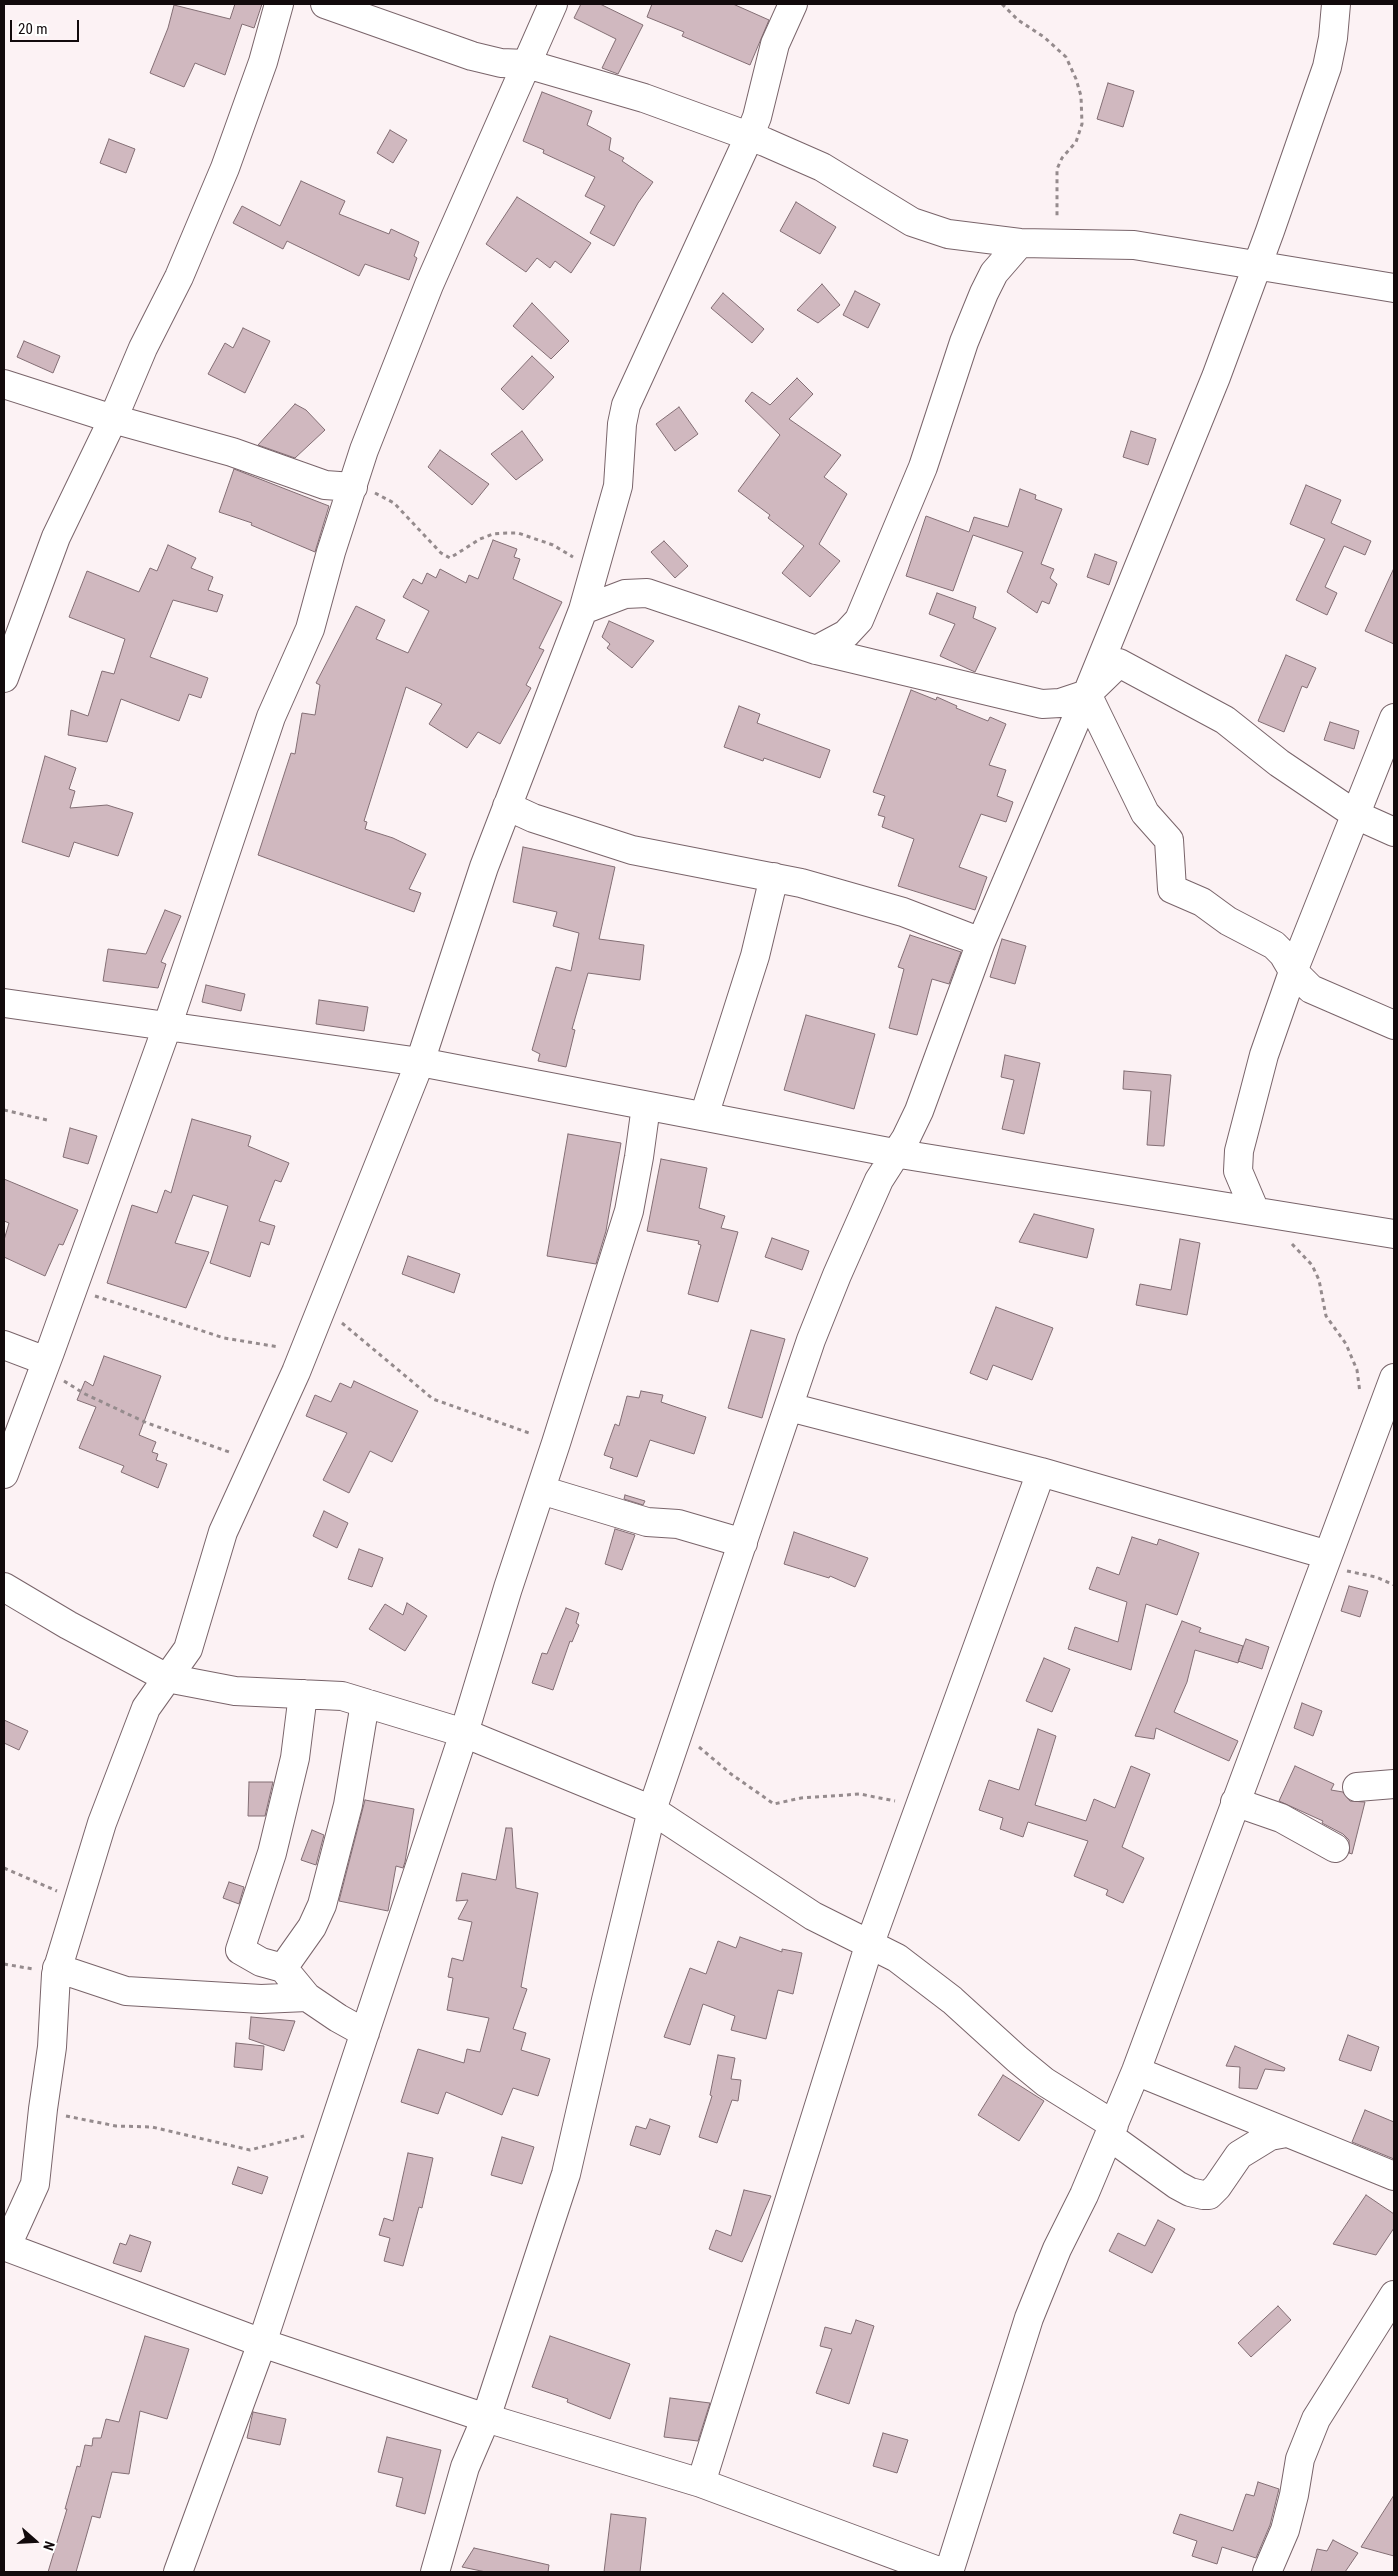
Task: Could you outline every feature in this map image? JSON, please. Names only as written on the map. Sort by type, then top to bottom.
[{"type":"street","points":[[4,678],[56,537],[113,419],[143,348],[179,277],[225,168],[263,62],[279,4]]},
{"type":"street","points":[[325,4],[472,56],[501,63],[527,64],[644,98],[749,137],[822,167],[895,212],[924,226],[948,234],[1020,243],[1134,245],[1394,288]]},
{"type":"street","points":[[4,1474],[73,1290],[167,1027],[271,717],[310,629],[331,552],[364,450],[429,285],[554,4]]},
{"type":"street","points":[[4,2241],[10,2239],[35,2184],[42,2109],[52,2047],[57,1968],[102,1823],[146,1708],[188,1649],[224,1532],[304,1352],[420,1062],[484,867],[583,610],[618,486],[622,424],[626,405],[749,137],[757,117],[775,44],[793,4]]},
{"type":"street","points":[[435,2572],[465,2467],[486,2418],[566,2174],[652,1810],[789,1407],[837,1275],[879,1180],[894,1153],[906,1138],[919,1111],[981,942],[1087,694],[1216,377],[1327,67],[1333,38],[1336,4]]},
{"type":"street","points":[[816,650],[846,634],[859,620],[923,467],[964,342],[984,293],[994,273],[1020,243]]},
{"type":"street","points":[[4,384],[113,419],[232,452],[325,485],[353,488]]},
{"type":"street","points":[[583,610],[624,594],[647,593],[816,650],[1042,704],[1060,704],[1087,694],[1119,663],[1224,720],[1279,763],[1356,815],[1394,832]]},
{"type":"street","points":[[1087,694],[1145,813],[1169,840],[1172,889],[1202,902],[1228,921],[1274,946],[1283,954],[1293,971],[1311,989],[1394,1025]]},
{"type":"street","points":[[1260,1212],[1238,1171],[1239,1151],[1264,1055],[1293,971],[1394,718]]},
{"type":"street","points":[[507,806],[533,818],[632,850],[774,878],[904,912],[981,942]]},
{"type":"street","points":[[704,1116],[755,956],[774,878]]},
{"type":"street","points":[[4,1003],[420,1062],[894,1153],[1394,1234]]},
{"type":"street","points":[[178,2572],[262,2343],[464,1733],[508,1588],[541,1490],[629,1210],[640,1157],[646,1106]]},
{"type":"street","points":[[4,1345],[46,1361]]},
{"type":"street","points":[[949,2572],[1030,2318],[1057,2249],[1084,2195],[1136,2071],[1394,1378]]},
{"type":"street","points":[[789,1407],[1041,1472],[1326,1559]]},
{"type":"street","points":[[701,2484],[869,1946],[1041,1472]]},
{"type":"street","points":[[541,1490],[647,1522],[678,1524],[743,1543]]},
{"type":"street","points":[[4,1587],[68,1625],[167,1678],[235,1691],[342,1696],[464,1733],[652,1810],[813,1916],[869,1946],[897,1958],[922,1975],[1038,2076],[1112,2130],[1176,2185],[1190,2192],[1209,2195],[1217,2187],[1239,2155],[1270,2136],[1286,2133]]},
{"type":"street","points":[[303,1694],[295,1758],[272,1852],[240,1950],[260,1962],[283,1968],[307,1997],[365,2033]]},
{"type":"street","points":[[283,1968],[312,1927],[322,1905],[348,1805],[365,1703]]},
{"type":"street","points":[[1357,1787],[1394,1784]]},
{"type":"street","points":[[1236,1802],[1281,1818],[1335,1848]]},
{"type":"street","points":[[57,1968],[126,1991],[261,1999],[307,1997]]},
{"type":"street","points":[[1136,2071],[1394,2176]]},
{"type":"street","points":[[4,2246],[262,2343],[486,2418],[701,2484],[941,2572]]},
{"type":"street","points":[[1267,2572],[1284,2530],[1294,2495],[1300,2459],[1316,2420],[1394,2295]]},
{"type":"path","points":[[1002,4],[1018,20],[1044,37],[1066,57],[1081,96],[1082,124],[1076,142],[1062,158],[1055,180],[1057,216],[1063,243]]},
{"type":"path","points":[[353,488],[380,494],[394,503],[441,553],[450,558],[480,539],[493,534],[518,533],[553,545],[595,570]]},
{"type":"path","points":[[4,1110],[47,1120]]},
{"type":"path","points":[[1260,1212],[1312,1265],[1319,1280],[1326,1316],[1346,1344],[1357,1370],[1361,1400]]},
{"type":"path","points":[[73,1290],[149,1312],[224,1338],[304,1352]]},
{"type":"path","points":[[322,1307],[433,1399],[556,1442]]},
{"type":"path","points":[[46,1361],[64,1381],[85,1394],[148,1423],[216,1449],[258,1456]]},
{"type":"path","points":[[1326,1559],[1394,1585]]},
{"type":"path","points":[[680,1731],[731,1774],[774,1804],[801,1798],[860,1794],[920,1805]]},
{"type":"path","points":[[4,1868],[37,1881],[77,1901]]},
{"type":"path","points":[[42,2109],[116,2126],[152,2127],[250,2150],[300,2136],[332,2132]]},
{"type":"building","points":[[235,4],[262,4],[254,28],[242,24],[225,75],[195,63],[184,87],[150,73],[168,28],[174,5],[230,19]]},
{"type":"building","points":[[581,4],[600,4],[643,25],[618,74],[602,68],[616,39],[574,18]]},
{"type":"building","points":[[652,4],[733,4],[769,20],[750,65],[682,36],[684,32],[647,17]]},
{"type":"building","points":[[1108,83],[1134,91],[1123,127],[1097,119]]},
{"type":"building","points":[[542,92],[592,111],[587,125],[611,138],[609,150],[624,158],[622,161],[653,182],[638,203],[614,246],[590,233],[605,206],[585,196],[595,177],[543,153],[544,150],[523,141]]},
{"type":"building","points":[[390,130],[407,140],[393,163],[377,153]]},
{"type":"building","points":[[109,139],[135,149],[126,173],[100,163]]},
{"type":"building","points":[[301,181],[345,201],[339,214],[389,234],[391,229],[419,242],[414,256],[417,258],[409,280],[365,264],[359,276],[287,241],[283,249],[233,223],[242,206],[280,226]]},
{"type":"building","points":[[517,197],[591,243],[571,273],[555,261],[550,268],[537,258],[526,272],[486,244]]},
{"type":"building","points":[[796,202],[836,227],[820,254],[780,231]]},
{"type":"building","points":[[822,284],[840,305],[818,323],[797,310]]},
{"type":"building","points":[[855,291],[880,304],[868,328],[843,315]]},
{"type":"building","points":[[723,293],[764,329],[752,343],[711,308]]},
{"type":"building","points":[[532,303],[569,341],[551,359],[513,326]]},
{"type":"building","points":[[243,328],[270,341],[245,393],[208,374],[225,343],[233,348]]},
{"type":"building","points":[[24,341],[60,356],[53,373],[17,357]]},
{"type":"building","points":[[532,356],[554,377],[523,410],[501,389]]},
{"type":"building","points":[[797,378],[813,394],[789,419],[841,455],[824,477],[847,494],[819,544],[840,561],[810,597],[782,573],[804,546],[768,518],[770,515],[738,491],[780,435],[745,401],[752,392],[770,405]]},
{"type":"building","points":[[295,404],[306,410],[325,430],[295,458],[258,445]]},
{"type":"building","points":[[679,407],[698,434],[675,451],[656,424]]},
{"type":"building","points":[[522,431],[543,460],[516,480],[491,454]]},
{"type":"building","points":[[1131,431],[1156,439],[1148,465],[1123,457]]},
{"type":"building","points":[[440,450],[489,484],[472,505],[428,467]]},
{"type":"building","points":[[234,469],[329,506],[315,552],[251,525],[252,523],[219,512]]},
{"type":"building","points":[[1306,485],[1341,500],[1331,523],[1371,541],[1365,555],[1344,546],[1325,587],[1337,593],[1327,615],[1296,600],[1325,539],[1290,524]]},
{"type":"building","points":[[1020,489],[1036,495],[1035,499],[1062,509],[1041,564],[1054,569],[1050,578],[1057,584],[1049,604],[1042,601],[1037,613],[1007,592],[1023,552],[973,535],[953,591],[906,576],[926,516],[969,532],[974,517],[1008,527]]},
{"type":"building","points":[[493,540],[517,549],[514,557],[520,559],[513,579],[562,602],[539,648],[544,650],[526,685],[531,688],[500,744],[478,732],[467,748],[429,724],[442,704],[406,687],[364,821],[367,822],[365,829],[393,838],[426,854],[409,889],[421,893],[414,912],[258,855],[291,753],[295,754],[302,713],[315,715],[320,685],[316,683],[356,606],[385,620],[376,639],[408,653],[429,611],[403,597],[413,579],[422,584],[427,573],[436,578],[440,569],[466,583],[469,575],[478,579]]},
{"type":"building","points":[[664,541],[688,566],[675,578],[651,552]]},
{"type":"building","points":[[168,545],[196,558],[191,568],[213,577],[208,590],[223,595],[217,612],[173,600],[150,657],[208,678],[201,698],[189,694],[179,721],[121,699],[107,742],[68,735],[71,710],[88,716],[102,671],[114,674],[125,639],[69,617],[87,571],[139,592],[150,568],[157,571]]},
{"type":"building","points":[[1095,554],[1117,562],[1109,585],[1087,577]]},
{"type":"building","points":[[1394,568],[1394,644],[1365,631]]},
{"type":"building","points":[[937,593],[976,607],[973,618],[996,628],[975,672],[940,656],[955,624],[929,614]]},
{"type":"building","points":[[609,621],[654,641],[632,668],[607,648],[610,644],[602,637]]},
{"type":"building","points":[[1286,655],[1316,668],[1307,688],[1302,686],[1284,732],[1258,721]]},
{"type":"building","points":[[911,690],[936,700],[937,697],[957,706],[956,708],[988,721],[990,717],[1006,724],[989,765],[1006,770],[997,796],[1013,802],[1006,822],[981,814],[959,867],[987,877],[975,910],[898,886],[914,839],[882,827],[885,817],[878,815],[885,796],[873,792]]},
{"type":"building","points":[[739,706],[760,714],[757,723],[830,750],[820,778],[764,758],[763,761],[724,747]]},
{"type":"building","points":[[1330,722],[1359,731],[1354,749],[1324,740]]},
{"type":"building","points":[[45,756],[76,768],[69,789],[75,791],[70,808],[107,805],[133,813],[118,856],[74,842],[69,857],[22,842]]},
{"type":"building","points":[[523,847],[615,867],[599,939],[644,945],[640,980],[588,973],[572,1029],[575,1030],[566,1067],[538,1061],[540,1054],[532,1050],[556,967],[571,971],[579,933],[553,926],[557,912],[513,902]]},
{"type":"building","points":[[165,910],[181,916],[161,962],[166,964],[158,988],[103,981],[108,949],[146,954]]},
{"type":"building","points":[[910,935],[961,952],[949,984],[932,979],[917,1035],[889,1028],[904,969],[898,967]]},
{"type":"building","points":[[1002,939],[1026,946],[1015,984],[990,977]]},
{"type":"building","points":[[206,985],[245,994],[241,1011],[202,1002]]},
{"type":"building","points":[[319,1000],[368,1007],[364,1031],[316,1024]]},
{"type":"building","points":[[806,1015],[875,1034],[854,1109],[784,1090]]},
{"type":"building","points":[[1005,1055],[1040,1063],[1024,1134],[1002,1129],[1014,1080],[1001,1077]]},
{"type":"building","points":[[1124,1071],[1171,1075],[1164,1146],[1147,1145],[1151,1091],[1123,1089]]},
{"type":"building","points":[[192,1119],[251,1136],[248,1146],[289,1163],[281,1182],[275,1180],[259,1221],[275,1226],[269,1245],[261,1242],[250,1277],[210,1263],[228,1206],[193,1195],[175,1243],[209,1252],[186,1308],[107,1283],[132,1205],[157,1213],[165,1190],[171,1193]]},
{"type":"building","points":[[70,1128],[97,1136],[88,1164],[63,1157]]},
{"type":"building","points":[[568,1134],[621,1143],[606,1231],[596,1264],[547,1256]]},
{"type":"building","points":[[661,1159],[707,1168],[699,1208],[725,1216],[721,1228],[738,1232],[718,1302],[688,1294],[701,1245],[698,1244],[699,1241],[647,1231]]},
{"type":"building","points":[[4,1179],[78,1210],[63,1245],[59,1244],[45,1276],[4,1257],[4,1240],[9,1223],[4,1221]]},
{"type":"building","points":[[1034,1214],[1094,1229],[1087,1258],[1019,1242]]},
{"type":"building","points":[[772,1238],[809,1251],[802,1270],[765,1257]]},
{"type":"building","points":[[1180,1239],[1200,1243],[1187,1315],[1136,1305],[1140,1284],[1171,1290]]},
{"type":"building","points":[[408,1256],[460,1274],[454,1293],[402,1274]]},
{"type":"building","points":[[996,1307],[1053,1328],[1032,1380],[993,1365],[987,1380],[970,1373]]},
{"type":"building","points":[[751,1330],[785,1339],[762,1418],[728,1408]]},
{"type":"building","points":[[104,1356],[161,1376],[139,1435],[156,1442],[152,1452],[158,1454],[156,1460],[167,1464],[158,1488],[121,1472],[124,1466],[79,1448],[96,1407],[77,1400],[85,1381],[93,1386]]},
{"type":"building","points":[[354,1381],[418,1411],[392,1462],[370,1451],[349,1493],[323,1480],[347,1433],[306,1416],[315,1395],[331,1402],[340,1383],[351,1388]]},
{"type":"building","points":[[641,1391],[663,1395],[661,1402],[706,1417],[694,1454],[650,1440],[637,1477],[610,1468],[613,1458],[604,1455],[615,1424],[619,1426],[627,1396],[639,1398]]},
{"type":"building","points":[[625,1495],[645,1501],[643,1505],[624,1499]]},
{"type":"building","points":[[324,1511],[348,1523],[337,1548],[313,1536]]},
{"type":"building","points":[[615,1529],[635,1535],[622,1570],[605,1564]]},
{"type":"building","points":[[794,1532],[868,1558],[855,1587],[830,1576],[829,1578],[784,1564]]},
{"type":"building","points":[[1132,1537],[1157,1545],[1159,1539],[1199,1553],[1177,1615],[1146,1604],[1131,1670],[1068,1649],[1075,1627],[1118,1642],[1127,1602],[1089,1589],[1097,1567],[1119,1575]]},
{"type":"building","points":[[359,1549],[383,1558],[372,1587],[348,1579]]},
{"type":"building","points":[[1349,1586],[1368,1591],[1360,1617],[1341,1611]]},
{"type":"building","points":[[407,1603],[427,1616],[405,1651],[369,1629],[385,1604],[403,1615]]},
{"type":"building","points":[[566,1608],[579,1613],[576,1623],[579,1625],[572,1642],[570,1641],[553,1690],[532,1683],[542,1653],[547,1654]]},
{"type":"building","points":[[1182,1621],[1201,1628],[1199,1632],[1243,1646],[1238,1663],[1195,1650],[1187,1682],[1174,1712],[1238,1741],[1229,1761],[1156,1728],[1154,1739],[1135,1736]]},
{"type":"building","points":[[1246,1639],[1269,1647],[1262,1669],[1238,1661]]},
{"type":"building","points":[[1044,1658],[1070,1669],[1052,1712],[1026,1701]]},
{"type":"building","points":[[1302,1703],[1322,1711],[1313,1736],[1294,1728]]},
{"type":"building","points":[[4,1720],[28,1731],[19,1750],[4,1743]]},
{"type":"building","points":[[1038,1729],[1056,1736],[1035,1805],[1086,1821],[1094,1799],[1115,1808],[1131,1766],[1150,1774],[1122,1847],[1144,1858],[1123,1903],[1106,1895],[1108,1890],[1074,1876],[1088,1841],[1028,1822],[1023,1837],[1000,1829],[1003,1818],[979,1810],[989,1780],[1019,1790]]},
{"type":"building","points":[[1295,1766],[1334,1784],[1331,1790],[1343,1792],[1350,1801],[1365,1802],[1352,1854],[1349,1853],[1349,1840],[1343,1834],[1322,1823],[1323,1821],[1279,1801]]},
{"type":"building","points":[[249,1782],[273,1782],[265,1816],[248,1816]]},
{"type":"building","points":[[365,1800],[414,1809],[405,1862],[403,1868],[396,1866],[388,1911],[339,1901]]},
{"type":"building","points":[[506,1828],[512,1828],[516,1888],[538,1893],[521,1987],[527,1989],[513,2029],[526,2033],[521,2050],[550,2059],[538,2096],[513,2088],[502,2115],[446,2092],[438,2114],[401,2102],[418,2049],[464,2063],[467,2049],[480,2052],[489,2018],[447,2010],[453,1978],[448,1977],[452,1958],[463,1961],[472,1922],[458,1919],[468,1900],[456,1901],[462,1873],[496,1880]]},
{"type":"building","points":[[312,1830],[324,1835],[316,1865],[301,1860]]},
{"type":"building","points":[[229,1882],[244,1887],[239,1904],[223,1898]]},
{"type":"building","points":[[740,1937],[782,1952],[782,1949],[802,1953],[793,1994],[778,1990],[766,2039],[731,2030],[735,2016],[703,2004],[690,2045],[664,2037],[690,1968],[706,1974],[718,1941],[736,1948]]},
{"type":"building","points":[[251,2017],[295,2021],[284,2051],[249,2039]]},
{"type":"building","points":[[1348,2035],[1379,2047],[1371,2071],[1339,2060]]},
{"type":"building","points":[[236,2043],[264,2046],[262,2070],[234,2067]]},
{"type":"building","points":[[1235,2046],[1285,2068],[1284,2071],[1265,2069],[1257,2089],[1239,2088],[1240,2067],[1226,2066]]},
{"type":"building","points":[[718,2055],[735,2058],[731,2079],[741,2080],[738,2101],[732,2100],[717,2143],[699,2137],[712,2096],[710,2095]]},
{"type":"building","points":[[1003,2075],[1044,2101],[1019,2141],[978,2115]]},
{"type":"building","points":[[1365,2110],[1394,2122],[1394,2159],[1352,2142]]},
{"type":"building","points":[[650,2119],[670,2126],[660,2155],[630,2145],[636,2126],[646,2129]]},
{"type":"building","points":[[502,2137],[534,2147],[522,2184],[491,2175]]},
{"type":"building","points":[[408,2153],[433,2158],[422,2208],[419,2207],[403,2266],[384,2261],[390,2238],[379,2235],[384,2218],[393,2221]]},
{"type":"building","points":[[238,2167],[268,2177],[262,2194],[232,2184]]},
{"type":"building","points":[[744,2190],[771,2196],[742,2262],[709,2249],[716,2230],[731,2236]]},
{"type":"building","points":[[1366,2195],[1394,2214],[1394,2228],[1376,2255],[1333,2244]]},
{"type":"building","points":[[1158,2220],[1175,2229],[1152,2273],[1109,2251],[1118,2233],[1145,2246]]},
{"type":"building","points":[[130,2235],[151,2242],[141,2272],[113,2263],[120,2243],[126,2245]]},
{"type":"building","points":[[1278,2306],[1291,2320],[1251,2357],[1238,2343]]},
{"type":"building","points":[[856,2320],[874,2326],[849,2404],[816,2393],[832,2349],[820,2346],[825,2327],[851,2334]]},
{"type":"building","points":[[145,2336],[189,2349],[167,2419],[140,2411],[129,2474],[112,2472],[100,2518],[92,2516],[76,2572],[48,2572],[67,2509],[65,2509],[77,2466],[80,2467],[85,2445],[92,2446],[93,2438],[101,2438],[106,2419],[119,2422]]},
{"type":"building","points":[[550,2336],[630,2364],[610,2419],[567,2402],[568,2399],[532,2387]]},
{"type":"building","points":[[670,2398],[710,2403],[698,2441],[664,2437]]},
{"type":"building","points":[[253,2412],[286,2419],[280,2445],[247,2438]]},
{"type":"building","points":[[883,2433],[908,2440],[897,2473],[873,2466]]},
{"type":"building","points":[[387,2437],[441,2450],[425,2514],[396,2506],[403,2478],[378,2472]]},
{"type":"building","points":[[1258,2482],[1279,2489],[1270,2525],[1256,2558],[1222,2547],[1217,2564],[1192,2556],[1197,2541],[1173,2533],[1180,2514],[1233,2531],[1246,2494],[1254,2496]]},
{"type":"building","points":[[1394,2495],[1394,2556],[1361,2547]]},
{"type":"building","points":[[611,2514],[646,2518],[640,2572],[604,2572]]},
{"type":"building","points":[[1333,2540],[1358,2553],[1345,2572],[1311,2572],[1317,2549],[1327,2551]]},
{"type":"building","points":[[474,2548],[549,2565],[548,2572],[486,2572],[462,2567]]}]
